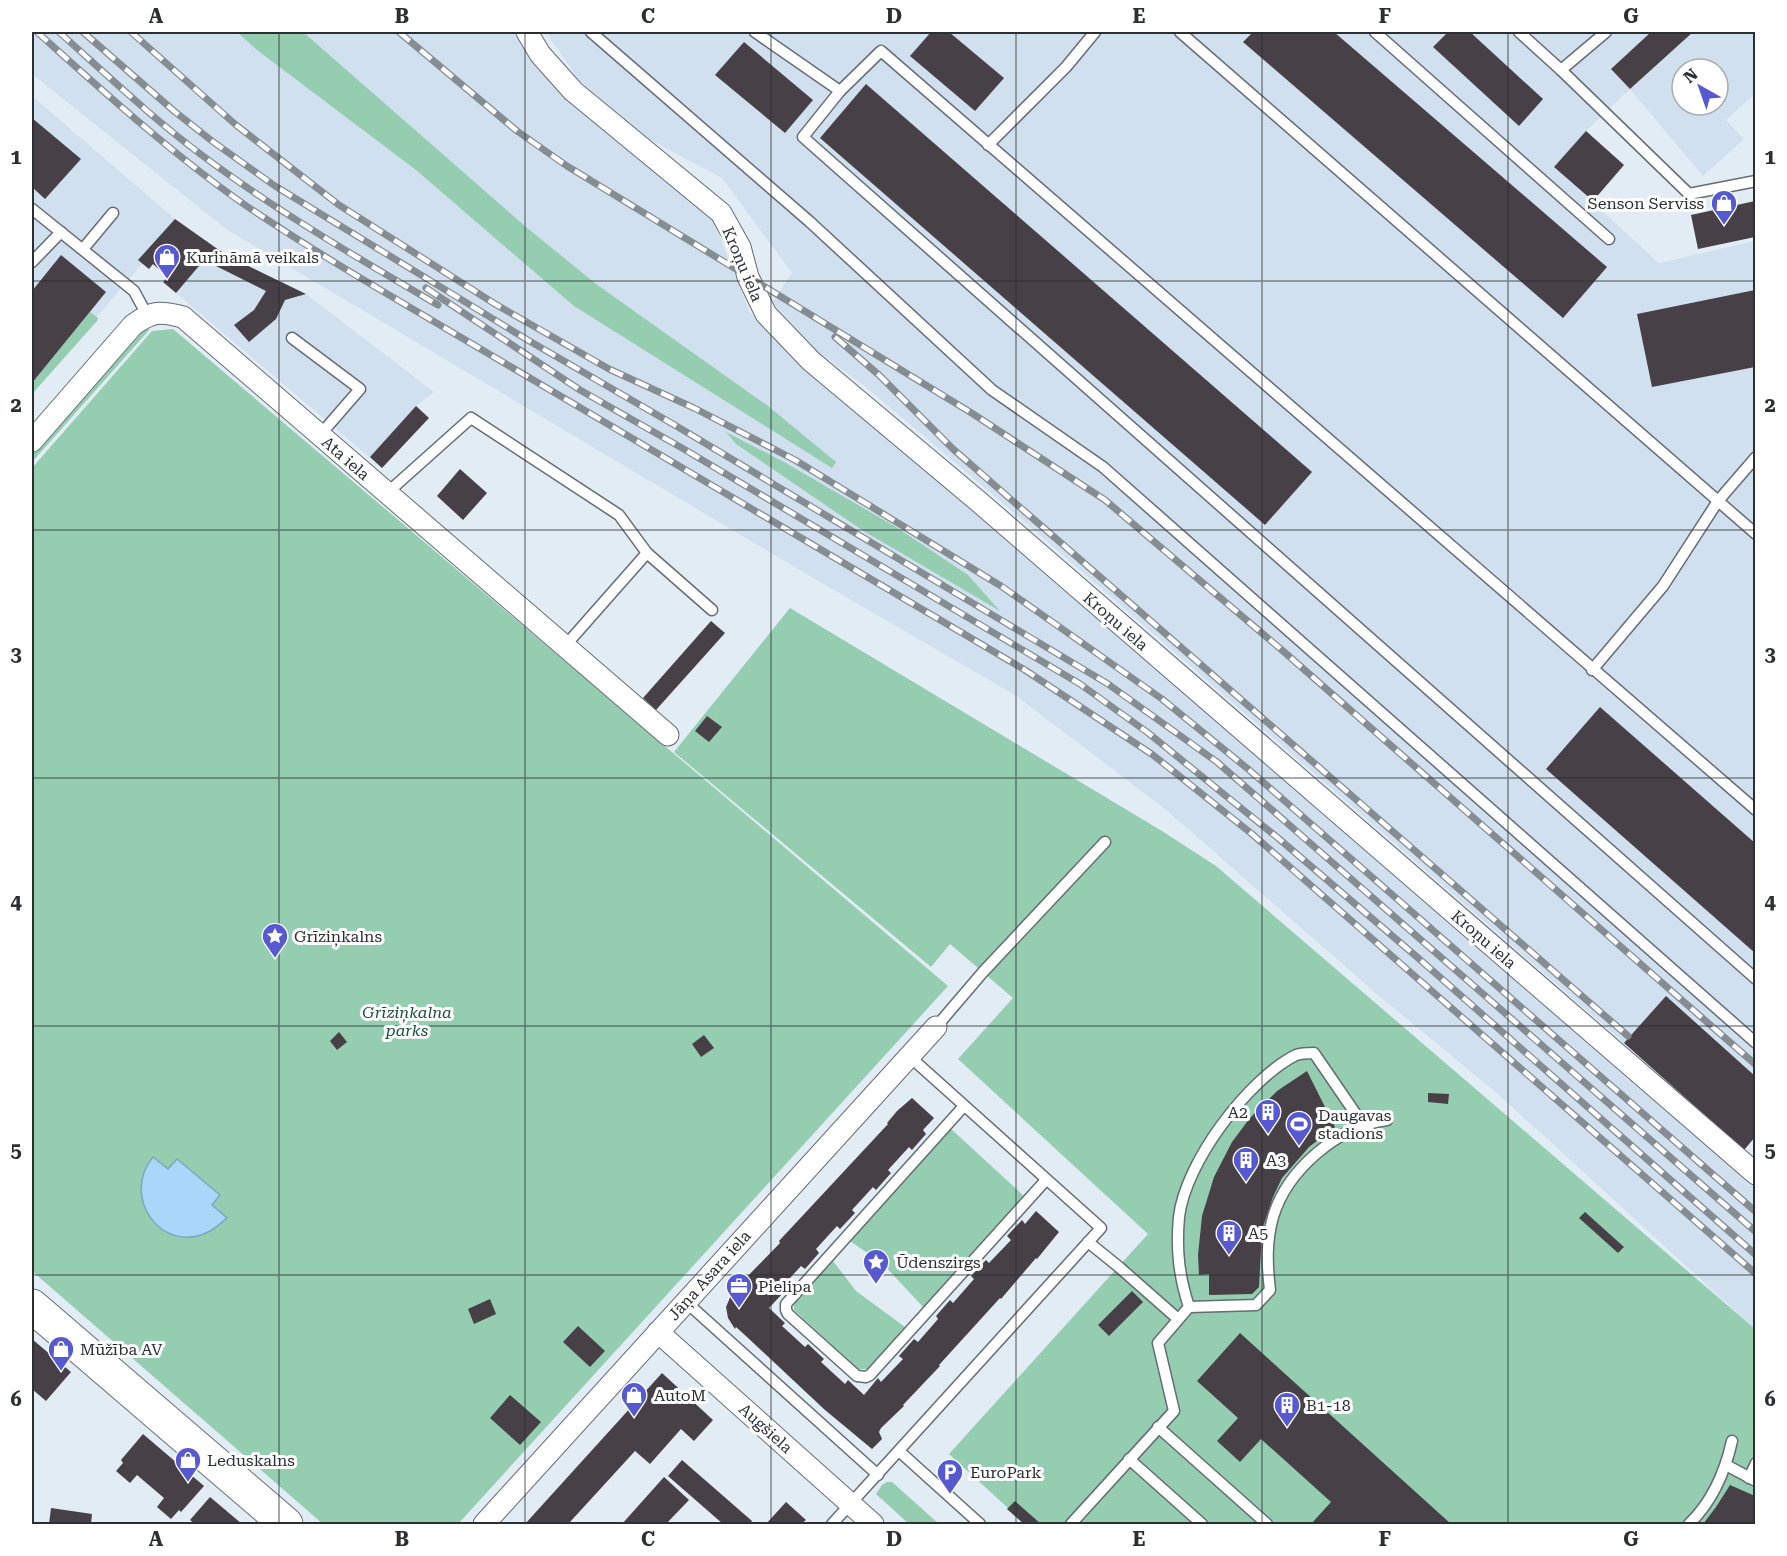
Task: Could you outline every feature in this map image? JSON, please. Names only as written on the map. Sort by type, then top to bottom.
[{"type":"main road","points":[[32,1306],[286,1524]]},
{"type":"street","name":"Kroņu iela","points":[[527,32],[540,54],[573,91],[721,213],[740,247],[748,277],[766,314],[811,361],[987,509],[1755,1174]]},
{"type":"street","name":"Ata iela","points":[[147,315],[164,312],[183,317],[668,735]]},
{"type":"street","points":[[32,441],[133,326],[147,315]]},
{"type":"street","name":"Jāņa Asara iela","points":[[484,1524],[936,1027]]},
{"type":"street","name":"Augšiela","points":[[658,1332],[873,1524]]},
{"type":"lane","points":[[591,32],[810,222],[992,390],[1103,467],[1755,1042]]},
{"type":"lane","points":[[755,32],[840,91]]},
{"type":"lane","points":[[988,145],[1066,67],[1095,32]]},
{"type":"lane","points":[[1179,32],[1755,534]]},
{"type":"lane","points":[[1375,32],[1609,239]]},
{"type":"lane","points":[[1519,32],[1689,194],[1755,181]]},
{"type":"lane","points":[[1561,70],[1606,32]]},
{"type":"lane","points":[[1755,810],[881,51],[840,91],[803,137],[1755,979]]},
{"type":"lane","points":[[32,209],[134,291],[147,315]]},
{"type":"lane","points":[[83,249],[113,213]]},
{"type":"lane","points":[[32,262],[61,232]]},
{"type":"lane","points":[[292,338],[360,389],[320,435]]},
{"type":"lane","points":[[387,493],[471,418],[619,515],[647,553],[712,610]]},
{"type":"lane","points":[[1592,669],[1663,586],[1718,501],[1755,457]]},
{"type":"lane","points":[[565,646],[647,553]]},
{"type":"lane","points":[[936,1027],[983,972],[1105,842]]},
{"type":"lane","points":[[1189,1307],[1177,1260],[1179,1215],[1188,1184],[1209,1143],[1249,1092],[1279,1066],[1299,1054],[1314,1053],[1364,1126]]},
{"type":"lane","points":[[832,1524],[1101,1228],[909,1056]]},
{"type":"lane","points":[[964,1106],[786,1304],[788,1314],[857,1376],[870,1375],[1046,1180]]},
{"type":"lane","points":[[1071,1524],[1174,1410],[1158,1343],[1189,1307],[1256,1305],[1270,1290],[1267,1253],[1274,1214],[1300,1170],[1315,1154],[1338,1137],[1364,1126],[1387,1120]]},
{"type":"lane","points":[[1088,1242],[1178,1319]]},
{"type":"lane","points":[[686,1302],[878,1475]]},
{"type":"lane","points":[[1158,1427],[1267,1524]]},
{"type":"lane","points":[[1689,1524],[1712,1496],[1726,1465],[1732,1441]]},
{"type":"lane","points":[[899,1451],[980,1524]]},
{"type":"lane","points":[[1129,1459],[1202,1524]]},
{"type":"lane","points":[[1726,1465],[1752,1480],[1755,1464]]},
{"type":"shaded area","points":[[32,32],[515,32],[537,69],[713,219],[750,313],[806,368],[1161,668],[1631,1082],[1755,1186],[1755,1329],[1499,1095],[1378,995],[1165,809],[1015,695],[808,575],[226,229],[32,74]]},
{"type":"shaded area","points":[[546,32],[1755,32],[1755,94],[1730,116],[1730,57],[1670,57],[1670,117],[1729,117],[1726,120],[1744,139],[1703,176],[1630,89],[1586,131],[1554,167],[1659,263],[1755,241],[1756,1137],[1744,1150],[1026,523],[867,388],[818,352],[772,302],[792,273],[722,178],[645,137],[578,79]]},
{"type":"shaded area","points":[[32,96],[175,219],[226,255],[220,268],[285,300],[306,294],[434,392],[416,406],[429,418],[382,468],[163,282],[168,277],[153,264],[149,269],[142,264],[32,393]]},
{"type":"green space","points":[[237,32],[303,32],[526,227],[596,284],[768,406],[836,462],[832,468],[574,306],[416,170],[257,50]]},
{"type":"green space","points":[[90,312],[98,318],[97,321],[32,394],[32,383]]},
{"type":"green space","points":[[150,329],[32,462],[32,455],[144,330]]},
{"type":"green space","name":"Grīziņkalna parks","points":[[173,329],[948,986],[458,1524],[323,1524],[32,1271],[32,468],[152,331]]},
{"type":"green space","points":[[726,432],[784,462],[896,527],[968,575],[1000,611],[862,530],[736,444]]},
{"type":"green space","name":"Daugavas stadions","points":[[790,608],[1162,831],[1216,866],[1755,1329],[1755,1524],[1024,1524],[949,1454],[1148,1234],[958,1059],[1013,998],[950,944],[931,967],[674,752]]},
{"type":"green space","points":[[950,1128],[1025,1197],[925,1309],[882,1263],[850,1241]]},
{"type":"green space","points":[[833,1261],[856,1291],[905,1327],[868,1369],[858,1369],[794,1310],[794,1303]]},
{"type":"green space","points":[[887,1482],[892,1482],[939,1524],[909,1524],[876,1494]]},
{"type":"water","points":[[153,1157],[168,1169],[177,1159],[220,1195],[212,1205],[227,1218],[211,1231],[191,1237],[175,1236],[162,1229],[151,1218],[144,1204],[141,1189],[144,1173]]},
{"type":"building","points":[[931,32],[949,32],[1004,78],[975,111],[910,56]]},
{"type":"building","points":[[1253,32],[1334,32],[1607,267],[1563,318],[1243,42]]},
{"type":"building","points":[[1448,32],[1470,32],[1543,99],[1519,126],[1433,47]]},
{"type":"building","points":[[1651,32],[1693,32],[1630,89],[1611,69]]},
{"type":"building","points":[[744,42],[813,100],[785,133],[715,75]]},
{"type":"building","points":[[866,84],[1312,472],[1265,525],[820,138]]},
{"type":"building","points":[[32,118],[81,159],[45,199],[32,187]]},
{"type":"building","points":[[1586,131],[1624,165],[1593,201],[1554,167]]},
{"type":"building","name":"Senson Serviss","points":[[1755,201],[1755,237],[1698,249],[1691,215]]},
{"type":"building","points":[[175,219],[226,255],[306,294],[285,300],[276,319],[249,342],[234,325],[254,310],[266,291],[204,260],[176,293],[163,282],[168,277],[153,264],[149,269],[138,260]]},
{"type":"building","points":[[61,255],[106,292],[32,383],[32,291]]},
{"type":"building","points":[[1755,290],[1755,367],[1652,387],[1637,314]]},
{"type":"building","points":[[416,406],[429,418],[382,468],[370,457]]},
{"type":"building","points":[[460,469],[487,493],[463,520],[437,496]]},
{"type":"building","points":[[711,621],[725,633],[656,710],[643,698]]},
{"type":"building","points":[[1600,707],[1755,843],[1755,953],[1546,769]]},
{"type":"building","points":[[707,716],[722,727],[709,742],[695,731]]},
{"type":"building","points":[[1666,996],[1755,1076],[1755,1137],[1744,1150],[1624,1043]]},
{"type":"building","points":[[339,1032],[347,1042],[337,1050],[330,1041]]},
{"type":"building","points":[[704,1035],[714,1048],[701,1057],[692,1044]]},
{"type":"building","points":[[1307,1071],[1335,1127],[1309,1147],[1282,1178],[1262,1230],[1259,1287],[1252,1294],[1209,1295],[1209,1274],[1199,1275],[1198,1255],[1202,1216],[1214,1177],[1232,1142],[1250,1118],[1277,1091]]},
{"type":"building","points":[[1428,1093],[1449,1094],[1448,1104],[1428,1102]]},
{"type":"building","points":[[912,1098],[934,1118],[923,1130],[926,1134],[912,1150],[909,1147],[888,1170],[891,1173],[876,1190],[873,1187],[852,1210],[855,1213],[840,1229],[837,1226],[816,1249],[819,1253],[805,1269],[801,1266],[780,1289],[783,1293],[769,1308],[785,1323],[782,1326],[805,1347],[808,1344],[824,1359],[821,1362],[845,1384],[848,1380],[864,1395],[878,1378],[881,1382],[903,1359],[899,1356],[914,1339],[918,1342],[938,1319],[936,1316],[950,1300],[953,1303],[974,1279],[971,1276],[986,1260],[989,1263],[1011,1240],[1007,1236],[1022,1220],[1025,1224],[1036,1211],[1059,1232],[904,1406],[881,1428],[879,1432],[882,1439],[872,1449],[825,1410],[736,1327],[735,1329],[728,1318],[726,1307],[732,1293],[735,1293],[743,1281],[888,1124],[897,1111]]},
{"type":"building","points":[[1585,1212],[1624,1247],[1618,1253],[1579,1218]]},
{"type":"building","points":[[1132,1291],[1143,1302],[1109,1336],[1098,1325]]},
{"type":"building","points":[[490,1299],[496,1314],[474,1324],[468,1309]]},
{"type":"building","points":[[578,1326],[605,1351],[590,1367],[563,1342]]},
{"type":"building","name":"B1-18","points":[[1240,1333],[1451,1524],[1311,1524],[1331,1502],[1261,1439],[1240,1462],[1217,1441],[1238,1418],[1197,1381]]},
{"type":"building","points":[[32,1339],[71,1372],[46,1401],[32,1389]]},
{"type":"building","points":[[662,1373],[713,1420],[694,1441],[681,1429],[650,1464],[635,1451],[570,1522],[572,1524],[525,1524]]},
{"type":"building","points":[[510,1395],[541,1422],[520,1445],[490,1418]]},
{"type":"building","points":[[143,1434],[204,1486],[181,1512],[179,1510],[171,1519],[157,1507],[164,1498],[137,1475],[130,1483],[116,1471],[123,1463],[121,1460]]},
{"type":"building","points":[[682,1460],[752,1521],[750,1524],[723,1524],[668,1476]]},
{"type":"building","points":[[664,1477],[689,1500],[666,1524],[622,1524]]},
{"type":"building","points":[[1730,1485],[1755,1496],[1755,1524],[1703,1524],[1716,1507]]},
{"type":"building","points":[[210,1497],[242,1524],[195,1524],[190,1520]]},
{"type":"building","points":[[1015,1501],[1041,1524],[1024,1524],[1007,1509]]},
{"type":"building","points":[[786,1502],[806,1520],[801,1524],[766,1524]]},
{"type":"building","points":[[51,1508],[92,1514],[91,1524],[49,1524]]},
{"type":"railway","points":[[37,32],[164,143],[245,205],[280,228],[389,295],[1025,670],[1153,755],[1252,834],[1756,1274]]},
{"type":"railway","points":[[59,32],[166,127],[231,177],[319,234],[438,305]]},
{"type":"railway","points":[[83,32],[174,111],[275,186],[526,339],[678,427],[1108,684],[1217,762],[1756,1232]]},
{"type":"railway","points":[[131,32],[236,125],[339,205],[495,304],[609,369],[694,408],[795,460],[1001,586],[1162,699],[1248,769],[1756,1212]]},
{"type":"railway","points":[[399,32],[517,131],[567,166],[970,412],[1105,500],[1283,651],[1756,1065]]},
{"type":"railway","points":[[426,288],[580,390],[1080,684],[1147,732],[1278,838],[1417,957],[1756,1255]]},
{"type":"railway","points":[[835,337],[879,375],[953,449],[1628,1036]]},
{"type":"place","name":"Senson Serviss","points":[[1724,226]]},
{"type":"place","name":"Kurināmā veikals","points":[[167,280]]},
{"type":"place","name":"Grīziņkalns","points":[[275,959]]},
{"type":"place","name":"A2","points":[[1268,1135]]},
{"type":"place","name":"Daugavas stadions","points":[[1299,1147]]},
{"type":"place","name":"A3","points":[[1246,1183]]},
{"type":"place","name":"A5","points":[[1229,1256]]},
{"type":"place","name":"Ūdenszirgs","points":[[876,1285]]},
{"type":"place","name":"Pielipa","points":[[739,1309]]},
{"type":"place","name":"Mūžība AV","points":[[61,1372]]},
{"type":"place","name":"AutoM","points":[[634,1418]]},
{"type":"place","name":"B1-18","points":[[1287,1428]]},
{"type":"place","name":"Leduskalns","points":[[188,1483]]},
{"type":"place","name":"EuroPark","points":[[950,1495]]}]
